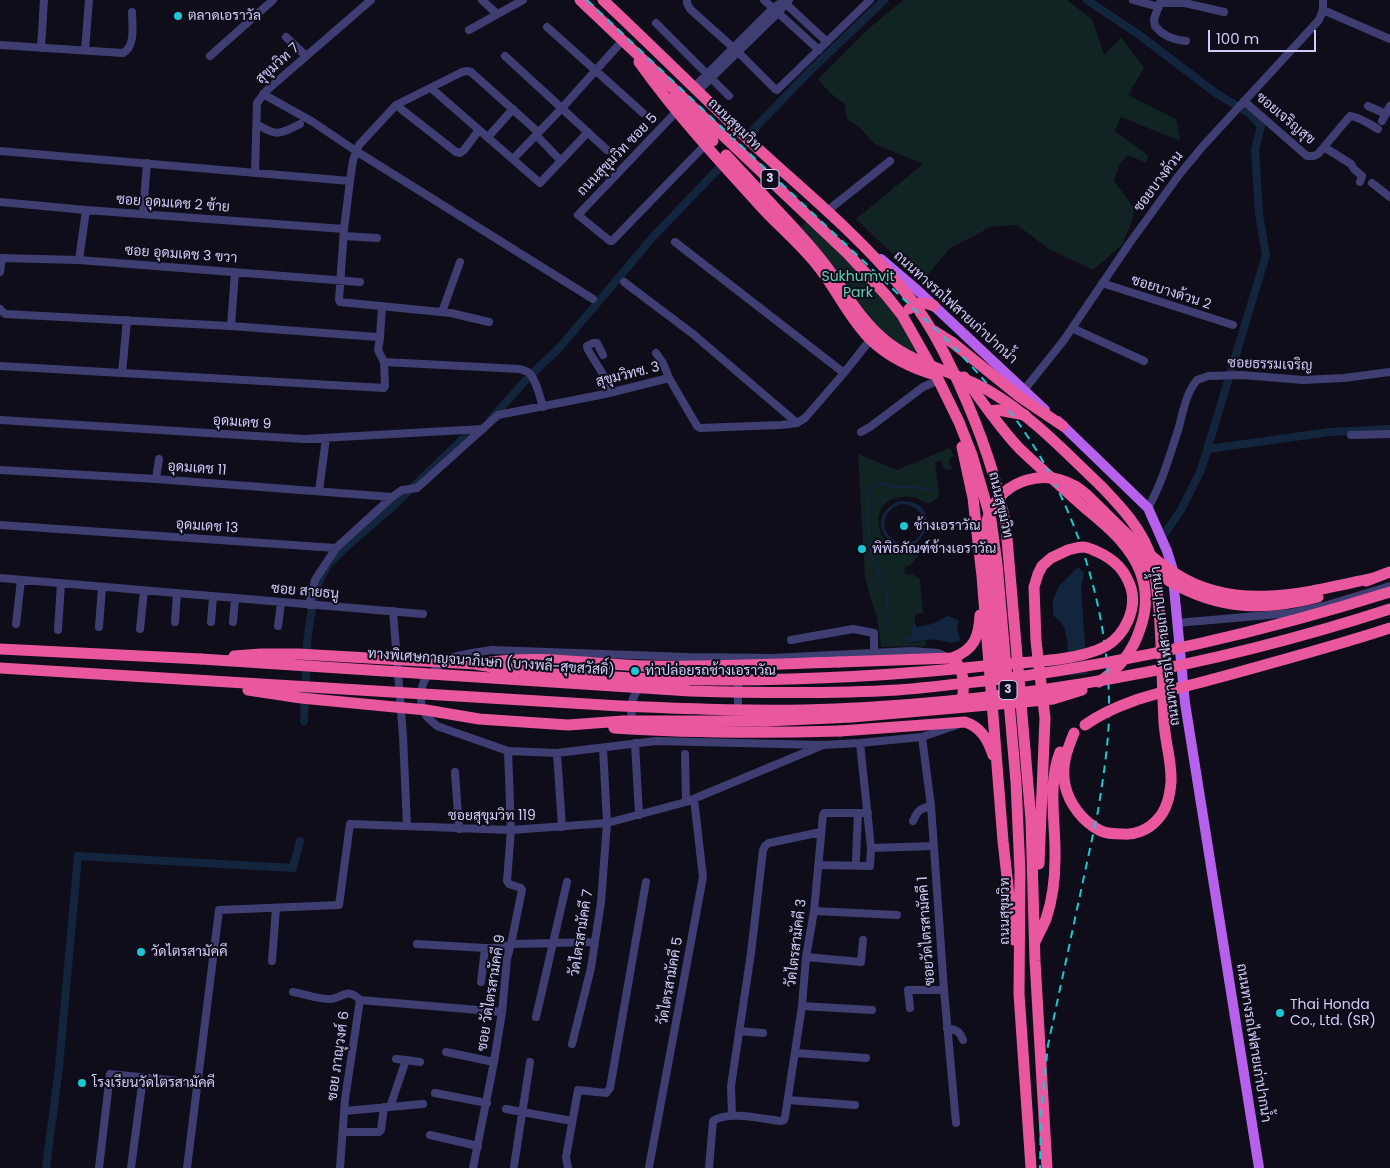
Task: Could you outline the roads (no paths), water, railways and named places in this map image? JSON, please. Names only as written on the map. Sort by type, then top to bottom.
[{"type":"highway","name":"ถนนสุขุมวิท","points":[[580,0],[848,254],[886,294],[902,315],[938,378],[959,422],[981,483],[990,520],[997,564],[1016,782],[1020,872],[1019,994],[1031,1168]]},
{"type":"highway","name":"ถนนสุขุมวิท","points":[[603,0],[827,211],[889,273],[915,304],[932,330],[969,406],[981,437],[993,471],[1006,528],[1031,820],[1034,925],[1047,1168]]},
{"type":"highway","points":[[603,21],[613,9]]},
{"type":"highway","points":[[627,44],[676,112],[817,265],[850,315],[870,340],[892,356],[938,378]]},
{"type":"highway","points":[[627,44],[802,237],[826,266],[869,326],[885,340],[912,357],[991,392],[1020,412],[1039,427],[1101,486],[1118,503],[1140,532],[1152,560],[1155,574],[1160,622],[1165,732],[1171,780],[1170,793],[1156,821],[1140,832],[1129,835],[1102,832],[1082,818],[1069,798],[1063,774],[1066,752],[1074,733]]},
{"type":"highway","points":[[902,315],[915,304],[924,302],[934,306]]},
{"type":"highway","points":[[932,330],[953,343],[1020,397],[1063,426]]},
{"type":"highway","points":[[938,342],[989,411],[1018,446],[1153,569],[1189,592],[1225,604],[1279,606],[1329,594],[1390,572]]},
{"type":"highway","points":[[946,395],[969,478],[982,576],[1003,834],[1019,994]]},
{"type":"highway","points":[[989,411],[998,410],[1040,418],[1063,426]]},
{"type":"highway","points":[[1009,891],[1009,818],[984,539],[986,523],[996,502],[1004,493],[1024,480],[1036,477],[1048,477],[1075,486],[1154,558],[1176,574],[1190,582],[1223,592],[1244,596],[1274,596],[1304,593],[1373,578]]},
{"type":"highway","points":[[568,725],[623,721],[766,721],[852,718],[1053,699],[1069,695],[1094,685],[1113,671],[1132,649],[1142,624],[1145,611],[1145,586],[1135,560],[1121,540]]},
{"type":"highway","points":[[201,660],[243,655],[279,654],[475,664],[503,670],[552,674],[728,680],[804,679],[898,674],[981,667],[1068,657],[1096,650],[1107,645],[1117,638],[1130,616],[1131,588],[1124,571],[1110,558],[1091,549],[1083,547],[1068,550],[1051,558],[1042,566],[1034,587],[1036,641],[1045,718],[1045,734],[1039,868],[1034,925]]},
{"type":"highway","points":[[475,664],[515,659],[647,666],[952,658],[966,651],[975,640],[980,621],[982,576]]},
{"type":"highway","name":"ทางพิเศษกาญจนาภิเษก (บางพลี-สุขสวัสดิ์)","points":[[0,649],[690,691],[762,694],[831,693],[900,690],[1048,673],[1167,651],[1275,626],[1390,592]]},
{"type":"highway","points":[[0,668],[675,708],[836,709],[980,697],[1102,680],[1167,668],[1287,640],[1390,609]]},
{"type":"highway","points":[[1035,944],[1046,918],[1052,889],[1055,859],[1053,796],[1056,768],[1062,747],[1074,733],[1098,716],[1114,708],[1152,695],[1390,628]]},
{"type":"highway","points":[[738,718],[818,716],[958,706],[962,704],[964,685],[958,664],[952,658]]},
{"type":"highway","points":[[201,681],[301,698],[426,710],[496,721],[694,732],[840,731],[965,722],[976,727],[984,736],[992,751],[998,771]]},
{"type":"highway","points":[[1029,1131],[1044,1131]]},
{"type":"main road","name":"ถนนทางรถไฟสายเก่าปากน้ำ","points":[[863,246],[890,266],[934,306],[1148,508],[1167,551],[1172,567],[1175,589],[1184,690],[1259,1168]]},
{"type":"street","points":[[41,48],[44,0]]},
{"type":"street","points":[[85,50],[89,0]]},
{"type":"street","points":[[210,56],[273,0]]},
{"type":"street","name":"สุขุมวิท 7","points":[[254,172],[257,103],[263,94],[370,0]]},
{"type":"street","points":[[482,0],[497,14]]},
{"type":"street","points":[[469,30],[523,0]]},
{"type":"street","points":[[687,0],[690,9],[777,90],[866,1]]},
{"type":"street","points":[[764,0],[819,50]]},
{"type":"street","points":[[1133,0],[1185,3],[1224,12]]},
{"type":"street","points":[[1324,0],[1324,10],[1390,39]]},
{"type":"street","points":[[696,89],[785,1],[826,42]]},
{"type":"street","points":[[1160,3],[1154,22],[1158,30],[1171,38],[1186,41]]},
{"type":"street","name":"ซอยบางด้วน","points":[[1024,390],[1072,328],[1178,175],[1319,20],[1324,10]]},
{"type":"street","points":[[0,45],[123,53],[129,50],[131,44],[132,12]]},
{"type":"street","points":[[656,24],[729,96]]},
{"type":"street","points":[[547,27],[643,113]]},
{"type":"street","points":[[286,37],[306,56]]},
{"type":"street","points":[[513,159],[595,71],[627,44]]},
{"type":"street","points":[[506,56],[607,150]]},
{"type":"street","points":[[489,322],[442,312],[340,302],[344,233],[353,160],[356,151],[359,145],[396,105],[467,71],[471,72],[513,110],[561,161]]},
{"type":"street","points":[[431,88],[540,183],[588,132]]},
{"type":"street","points":[[263,94],[313,122],[356,151],[593,299]]},
{"type":"street","points":[[396,105],[456,152],[460,153],[464,150],[479,130]]},
{"type":"street","name":"ซอยเจริญสุข","points":[[1240,105],[1307,156],[1318,154],[1350,116],[1378,129]]},
{"type":"street","points":[[1368,106],[1384,118],[1390,106]]},
{"type":"street","points":[[488,137],[513,110]]},
{"type":"street","name":"ถนนสุขุมวิท ซอย 5","points":[[676,112],[578,215],[612,241],[706,144]]},
{"type":"street","points":[[256,124],[267,131],[280,133],[300,124]]},
{"type":"street","points":[[1324,147],[1351,164],[1362,176],[1360,182]]},
{"type":"street","points":[[0,151],[350,181]]},
{"type":"street","points":[[827,211],[890,161]]},
{"type":"street","points":[[143,214],[147,164]]},
{"type":"street","points":[[1372,183],[1390,197]]},
{"type":"street","name":"ซอย อุดมเดช 2 ซ้าย","points":[[0,202],[344,233],[377,238]]},
{"type":"street","points":[[79,260],[86,210]]},
{"type":"street","points":[[675,242],[844,373]]},
{"type":"street","points":[[0,272],[1,258]]},
{"type":"street","name":"ซอย อุดมเดช 3 ขวา","points":[[1,258],[79,260],[360,282]]},
{"type":"street","points":[[442,312],[460,262]]},
{"type":"street","points":[[231,326],[234,272]]},
{"type":"street","points":[[624,282],[693,334],[797,423],[805,418],[870,340]]},
{"type":"street","name":"ซอยบางด้วน 2","points":[[1102,283],[1233,325]]},
{"type":"street","points":[[0,366],[384,388],[384,362],[378,350],[382,306]]},
{"type":"street","points":[[0,309],[6,314],[231,326],[380,338]]},
{"type":"street","points":[[122,373],[128,320]]},
{"type":"street","points":[[1072,328],[1144,362]]},
{"type":"street","points":[[604,355],[597,344],[592,343],[588,346],[589,352],[614,392]]},
{"type":"street","points":[[656,353],[663,363],[669,378]]},
{"type":"street","points":[[384,362],[520,369],[528,372],[532,377],[538,389],[543,407]]},
{"type":"street","name":"ซอยธรรมเจริญ","points":[[1148,508],[1168,471],[1193,385],[1197,380],[1208,376],[1242,375],[1303,380],[1344,378],[1390,372]]},
{"type":"street","name":"สุขุมวิทซ. 3","points":[[392,497],[402,490],[417,488],[480,429],[499,415],[614,392],[669,378],[700,428],[797,423]]},
{"type":"street","points":[[861,432],[938,378]]},
{"type":"street","name":"อุดมเดช 9","points":[[0,420],[304,439],[480,429]]},
{"type":"street","points":[[1351,435],[1390,434]]},
{"type":"street","points":[[319,490],[326,438]]},
{"type":"street","points":[[156,479],[159,458]]},
{"type":"street","name":"อุดมเดช 11","points":[[0,470],[319,490],[392,497]]},
{"type":"street","points":[[309,605],[315,580],[336,548],[392,497]]},
{"type":"street","name":"อุดมเดช 13","points":[[0,525],[336,548]]},
{"type":"street","name":"ซอย สายธนู","points":[[0,578],[423,614]]},
{"type":"street","points":[[16,624],[20,580]]},
{"type":"street","points":[[58,630],[61,583]]},
{"type":"street","points":[[1177,623],[1291,613],[1324,606],[1390,586]]},
{"type":"street","points":[[99,628],[102,587]]},
{"type":"street","points":[[140,630],[144,590]]},
{"type":"street","points":[[174,622],[177,594]]},
{"type":"street","points":[[211,622],[213,597]]},
{"type":"street","points":[[233,622],[235,599]]},
{"type":"street","points":[[278,626],[281,603]]},
{"type":"street","points":[[393,612],[403,736],[407,826]]},
{"type":"street","points":[[791,640],[853,629],[870,631],[874,632],[874,653]]},
{"type":"street","points":[[1184,690],[1390,633]]},
{"type":"street","points":[[952,658],[938,653],[912,651],[743,659],[492,650],[454,657],[436,669],[425,679],[422,687],[421,701],[422,708],[427,717],[437,726],[508,751],[557,754],[656,741],[822,745],[860,743],[922,737],[965,722]]},
{"type":"street","points":[[656,741],[639,729],[633,720],[631,708],[633,698],[641,685],[652,674],[686,657]]},
{"type":"street","points":[[738,743],[738,668],[739,663],[743,659]]},
{"type":"street","name":"ซอยวัดไตรสามัคคี 1","points":[[922,737],[931,806],[944,990],[956,1123]]},
{"type":"street","points":[[635,743],[639,815]]},
{"type":"street","points":[[818,865],[870,866],[871,848],[860,743]]},
{"type":"street","name":"ซอยสุขุมวิท 119","points":[[198,1083],[219,910],[339,905],[350,824],[511,830],[607,823],[690,800],[822,745]]},
{"type":"street","name":"วัดไตรสามัคคี 7","points":[[572,1044],[591,968],[601,902],[607,823],[603,748]]},
{"type":"street","points":[[508,751],[511,830]]},
{"type":"street","points":[[557,754],[562,827]]},
{"type":"street","name":"วัดไตรสามัคคี 5","points":[[650,1166],[702,877],[685,754]]},
{"type":"street","points":[[455,772],[459,829]]},
{"type":"street","points":[[913,821],[921,808],[931,806]]},
{"type":"street","name":"วัดไตรสามัคคี 3","points":[[732,1115],[780,1121],[786,1117],[802,1006],[806,957],[814,912],[822,816],[824,813],[868,813]]},
{"type":"street","points":[[856,859],[858,813]]},
{"type":"street","name":"ซอย วัดไตรสามัคคี 9","points":[[474,1168],[502,1012],[507,959],[512,944],[522,890],[506,881],[511,830]]},
{"type":"street","points":[[709,1168],[713,1122],[716,1119],[732,1115],[730,1086],[751,953],[764,848],[770,843],[821,832]]},
{"type":"street","points":[[871,848],[934,846]]},
{"type":"street","points":[[536,1017],[567,882]]},
{"type":"street","points":[[568,1168],[566,1156],[578,1090],[606,1093],[610,1088],[646,882]]},
{"type":"street","points":[[272,961],[276,908]]},
{"type":"street","points":[[814,912],[897,915]]},
{"type":"street","points":[[806,957],[861,962],[863,940]]},
{"type":"street","points":[[417,944],[500,948],[512,944],[595,942]]},
{"type":"street","points":[[481,982],[485,948]]},
{"type":"street","points":[[910,1008],[908,990],[944,990]]},
{"type":"street","points":[[294,992],[330,999],[350,994],[360,1000]]},
{"type":"street","name":"ซอย ภาณุวงศ์ 6","points":[[340,1168],[346,1089],[360,1000],[502,1012]]},
{"type":"street","points":[[802,1006],[872,1010]]},
{"type":"street","points":[[948,1028],[956,1030],[962,1040]]},
{"type":"street","points":[[739,1030],[764,1033]]},
{"type":"street","points":[[446,1052],[494,1062]]},
{"type":"street","points":[[796,1053],[866,1058]]},
{"type":"street","points":[[396,1059],[420,1062]]},
{"type":"street","points":[[343,1132],[378,1132],[381,1130],[387,1107],[406,1060]]},
{"type":"street","points":[[514,1166],[530,1062]]},
{"type":"street","points":[[99,1168],[110,1074],[198,1083],[187,1168]]},
{"type":"street","points":[[131,1168],[142,1078]]},
{"type":"street","points":[[434,1094],[487,1103]]},
{"type":"street","points":[[788,1100],[855,1105]]},
{"type":"street","points":[[344,1111],[423,1104]]},
{"type":"street","points":[[506,1109],[572,1121]]},
{"type":"street","points":[[430,1135],[478,1146]]},
{"type":"water","points":[[900,501],[915,504],[924,511],[927,521],[925,531],[919,540],[911,546],[900,547],[884,535],[881,523],[882,518],[885,512]],"holes":[[[901,504],[912,506],[919,511],[923,518],[922,533],[910,543],[896,542],[886,531],[885,518],[890,511]]]},
{"type":"water","points":[[1078,567],[1084,573],[1081,587],[1087,674],[1070,676],[1065,629],[1053,615],[1053,599],[1059,586]]},
{"type":"water","points":[[947,616],[959,621],[957,629],[959,641],[950,643],[938,640],[908,642],[912,625],[915,623],[916,627],[924,626]]},
{"type":"waterway","points":[[753,130],[810,71],[884,0]]},
{"type":"waterway","points":[[1087,0],[1138,34],[1217,94],[1249,113],[1261,126],[1255,150],[1259,214],[1266,255],[1201,470],[1181,510],[1165,533]]},
{"type":"waterway","points":[[531,375],[561,346],[653,237],[718,169]]},
{"type":"waterway","points":[[491,419],[526,380]]},
{"type":"waterway","points":[[1208,449],[1330,432],[1390,429]]},
{"type":"waterway","points":[[314,599],[318,584],[327,566],[467,435],[479,430]]},
{"type":"waterway","points":[[893,628],[886,618],[887,592],[873,561],[870,548],[867,494],[871,488],[880,483],[895,487],[914,487],[931,490]]},
{"type":"waterway","points":[[304,721],[307,642],[312,608]]},
{"type":"waterway","points":[[904,638],[909,639]]},
{"type":"waterway","points":[[46,1168],[59,1067],[78,856],[293,868],[300,841]]},
{"type":"railway","points":[[587,0],[956,349],[1001,400],[1031,442],[1052,478],[1069,515],[1084,554],[1095,594],[1108,676],[1109,717],[1098,811],[1048,1045],[1041,1111],[1040,1168]]},
{"type":"place","name":"ตลาดเอราวัล","points":[[178,16]]},
{"type":"place","name":"ช้างเอราวัณ","points":[[904,526]]},
{"type":"place","name":"พิพิธภัณฑ์ช้างเอราวัณ","points":[[862,549]]},
{"type":"place","name":"ท่าปล่อยรถช้างเอราวัณ","points":[[635,671]]},
{"type":"place","name":"วัดไตรสามัคคี","points":[[141,952]]},
{"type":"place","name":"Thai Honda Co., Ltd. (SR)","points":[[1280,1013]]},
{"type":"place","name":"โรงเรียนวัดไตรสามัคคี","points":[[82,1083]]},
{"type":"park label","name":"Sukhumvit Park","points":[[858,286]]}]
